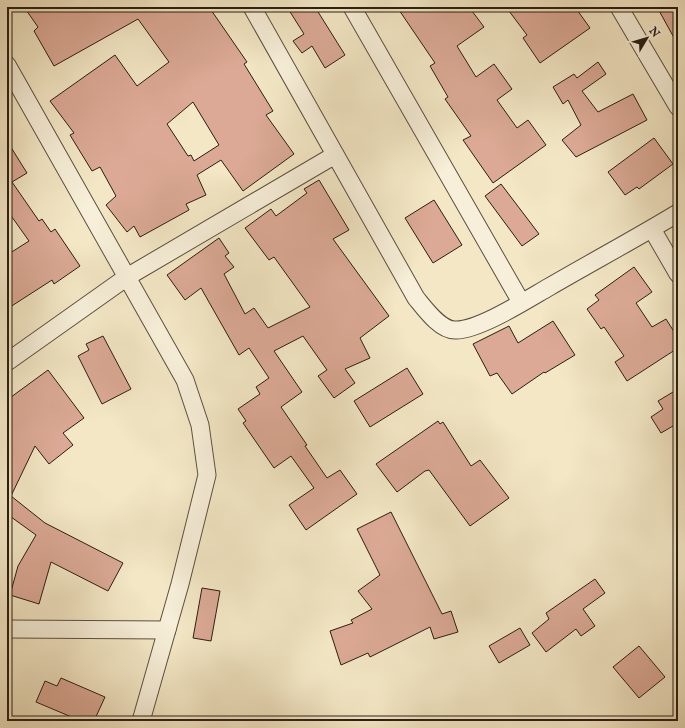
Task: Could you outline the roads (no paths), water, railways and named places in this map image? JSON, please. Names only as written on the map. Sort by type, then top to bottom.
[{"type":"street","points":[[252,7],[416,298],[432,318],[454,330],[475,326],[522,302],[678,213]]},
{"type":"street","points":[[352,7],[522,302]]},
{"type":"street","points":[[620,7],[678,106]]},
{"type":"street","points":[[9,75],[185,380],[200,425],[207,475],[167,630],[141,721]]},
{"type":"street","points":[[7,362],[127,278],[335,155]]},
{"type":"street","points":[[652,229],[678,274]]},
{"type":"street","points":[[7,629],[167,630]]}]
